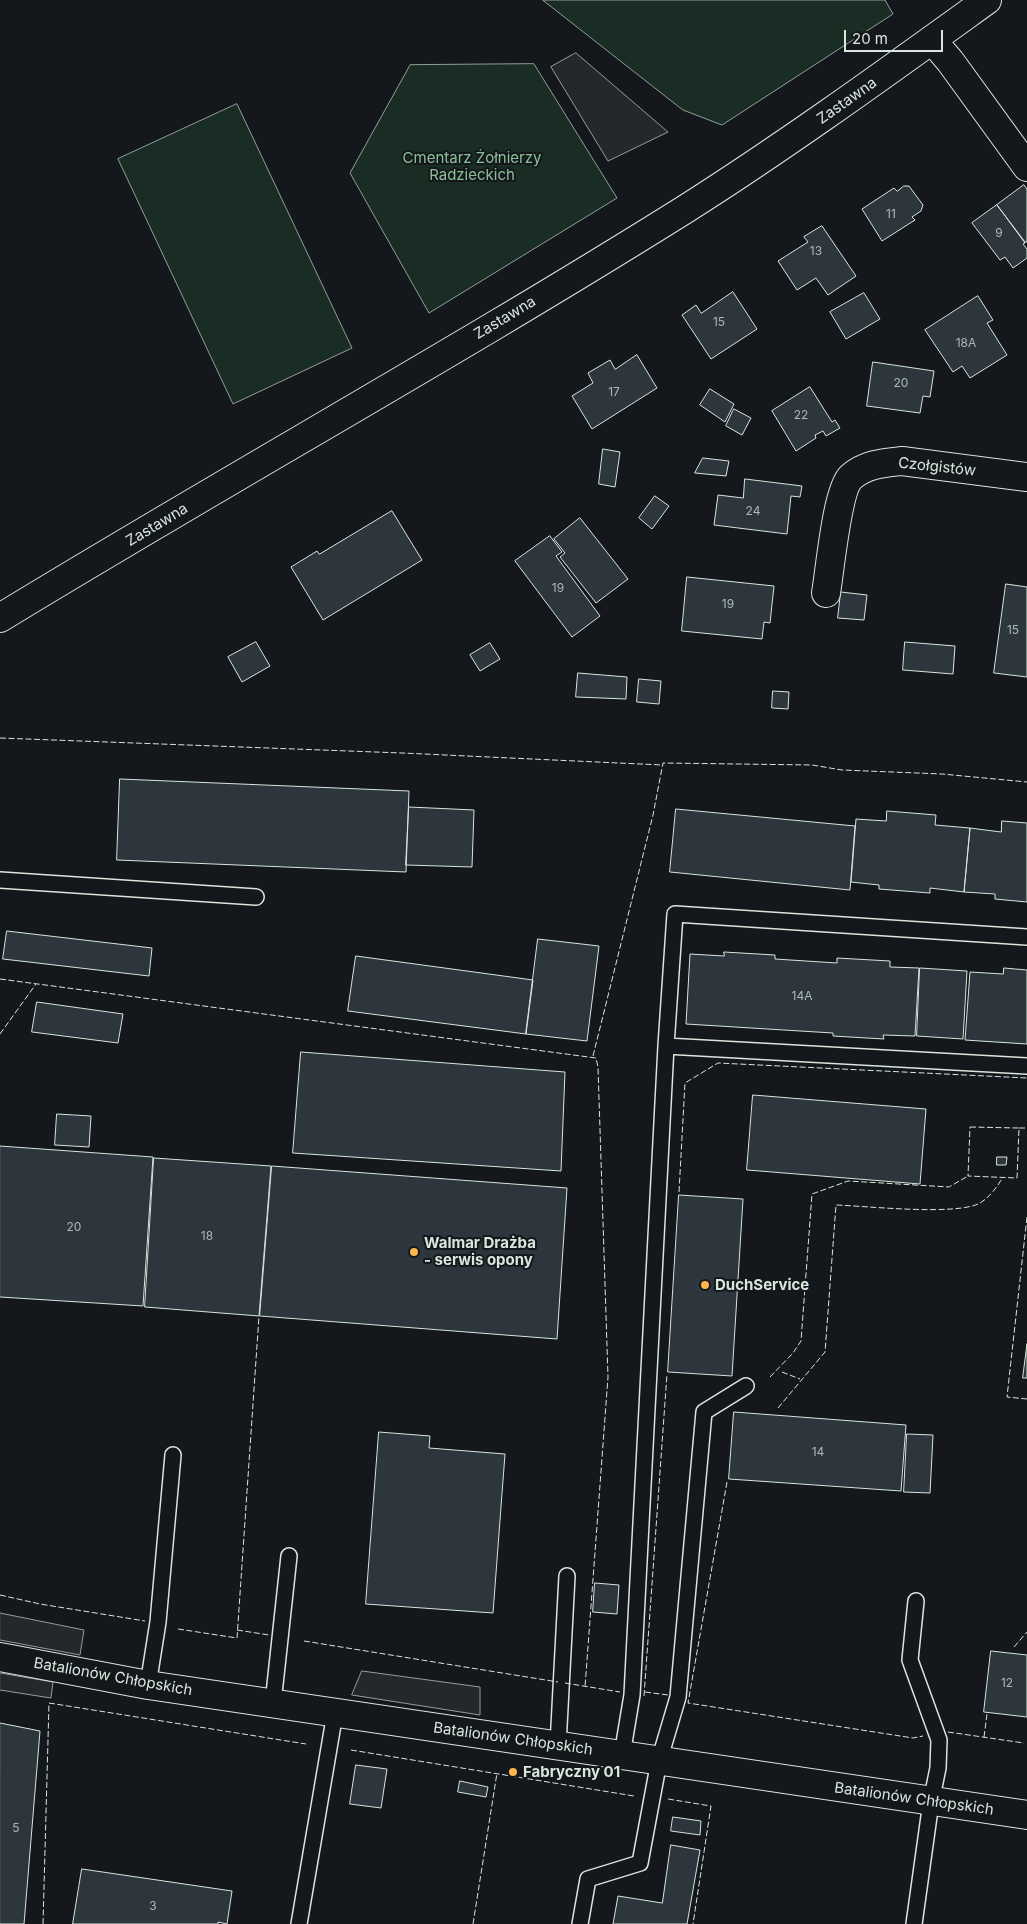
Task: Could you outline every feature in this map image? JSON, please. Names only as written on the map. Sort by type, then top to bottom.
[{"type":"street","name":"Zastawna","points":[[3,612],[514,313],[682,211],[830,113],[987,0]]},
{"type":"street","points":[[932,40],[950,61],[1027,167]]},
{"type":"street","name":"Czołgistów","points":[[826,593],[841,498],[850,478],[865,467],[883,462],[902,461],[1027,477]]},
{"type":"street","name":"Batalionów Chłopskich","points":[[0,1657],[148,1685],[1027,1815]]},
{"type":"lane","points":[[0,880],[256,897]]},
{"type":"lane","points":[[622,1755],[632,1695],[666,1046],[675,914],[1027,937]]},
{"type":"lane","points":[[666,1046],[1027,1066]]},
{"type":"lane","points":[[580,1924],[588,1879],[640,1863],[659,1761],[678,1697],[704,1412],[746,1386]]},
{"type":"lane","points":[[148,1685],[158,1622],[173,1455]]},
{"type":"lane","points":[[273,1703],[289,1556]]},
{"type":"lane","points":[[558,1745],[566,1576]]},
{"type":"lane","points":[[914,1924],[931,1802],[938,1768],[939,1740],[910,1660],[916,1601]]},
{"type":"lane","points":[[299,1924],[335,1713]]},
{"type":"green space","points":[[543,0],[885,0],[893,14],[722,125],[683,110]]},
{"type":"green space","name":"Cmentarz Żołnierzy Radzieckich","points":[[534,64],[617,198],[429,313],[350,173],[410,65]]},
{"type":"green space","points":[[237,104],[352,348],[233,404],[118,159]]},
{"type":"shaded area","points":[[576,53],[668,132],[608,161],[551,67]]},
{"type":"shaded area","points":[[0,1613],[84,1630],[80,1655],[0,1640]]},
{"type":"shaded area","points":[[362,1671],[480,1687],[480,1715],[352,1695]]},
{"type":"shaded area","points":[[0,1673],[53,1682],[51,1698],[0,1690]]},
{"type":"building","points":[[1024,185],[1027,189],[1027,242],[1025,242],[997,205]]},
{"type":"building","points":[[904,186],[909,186],[923,205],[921,211],[912,217],[915,220],[882,241],[862,209],[894,188],[897,191]]},
{"type":"building","points":[[997,205],[1025,243],[1023,244],[1027,249],[1027,258],[1013,268],[1005,257],[1000,260],[972,223]]},
{"type":"building","points":[[822,226],[856,276],[828,295],[816,278],[797,290],[778,261],[808,242],[804,237]]},
{"type":"building","points":[[733,292],[757,329],[711,359],[682,315],[696,305],[701,313]]},
{"type":"building","points":[[864,293],[880,319],[846,339],[830,312]]},
{"type":"building","points":[[978,296],[993,320],[987,323],[1007,355],[970,378],[962,366],[953,372],[925,330]]},
{"type":"building","points":[[637,355],[657,388],[592,429],[572,396],[593,383],[588,373],[610,360],[615,369]]},
{"type":"building","points":[[873,362],[934,371],[930,397],[923,396],[920,413],[867,406]]},
{"type":"building","points":[[810,387],[832,422],[835,420],[840,428],[826,436],[823,431],[815,435],[816,438],[796,451],[772,411]]},
{"type":"building","points":[[710,389],[734,404],[725,422],[700,405]]},
{"type":"building","points":[[734,409],[751,418],[742,435],[726,426]]},
{"type":"building","points":[[603,449],[620,452],[615,487],[599,484]]},
{"type":"building","points":[[703,458],[729,461],[726,476],[695,473]]},
{"type":"building","points":[[745,479],[802,486],[800,497],[791,496],[787,534],[714,525],[718,495],[743,498]]},
{"type":"building","points":[[655,496],[669,506],[652,529],[639,518]]},
{"type":"building","points":[[392,511],[422,560],[323,620],[291,567],[317,551],[319,554]]},
{"type":"building","points":[[580,518],[628,579],[596,603],[560,557],[565,553],[554,539]]},
{"type":"building","points":[[550,536],[562,552],[556,556],[600,616],[572,637],[515,561]]},
{"type":"building","points":[[687,577],[774,586],[770,623],[764,622],[762,639],[682,631]]},
{"type":"building","points":[[1006,584],[1027,587],[1027,677],[994,673]]},
{"type":"building","points":[[841,592],[867,595],[864,620],[838,618]]},
{"type":"building","points":[[256,642],[270,666],[242,682],[228,657]]},
{"type":"building","points":[[905,642],[955,646],[953,674],[903,670]]},
{"type":"building","points":[[490,643],[500,659],[480,671],[470,655]]},
{"type":"building","points":[[578,673],[627,677],[626,699],[576,697]]},
{"type":"building","points":[[639,679],[661,681],[659,704],[637,702]]},
{"type":"building","points":[[773,691],[789,692],[788,709],[772,708]]},
{"type":"building","points":[[120,779],[409,791],[406,872],[117,860]]},
{"type":"building","points":[[409,807],[474,810],[472,867],[406,865]]},
{"type":"building","points":[[676,809],[855,826],[850,890],[670,872]]},
{"type":"building","points":[[887,811],[936,815],[935,825],[970,828],[964,892],[930,888],[930,893],[879,889],[879,885],[851,882],[856,819],[886,821]]},
{"type":"building","points":[[1002,821],[1027,823],[1027,902],[995,899],[995,894],[964,892],[970,828],[1001,832]]},
{"type":"building","points":[[7,931],[152,948],[149,976],[3,959]]},
{"type":"building","points":[[538,939],[599,946],[587,1041],[526,1034]]},
{"type":"building","points":[[724,952],[775,955],[775,959],[837,963],[837,958],[890,961],[890,967],[919,968],[915,1036],[883,1035],[884,1039],[833,1036],[833,1033],[686,1024],[690,954],[724,956]]},
{"type":"building","points":[[356,956],[533,980],[526,1034],[348,1011]]},
{"type":"building","points":[[920,968],[967,971],[963,1039],[917,1036]]},
{"type":"building","points":[[1004,968],[1027,970],[1027,1044],[965,1040],[970,972],[1003,974]]},
{"type":"building","points":[[37,1002],[123,1014],[118,1043],[32,1032]]},
{"type":"building","points":[[301,1052],[565,1072],[561,1171],[293,1153]]},
{"type":"building","points":[[753,1095],[926,1109],[920,1184],[747,1170]]},
{"type":"building","points":[[57,1114],[91,1116],[89,1147],[55,1145]]},
{"type":"building","points":[[0,1146],[153,1157],[143,1306],[0,1297]]},
{"type":"building","points":[[997,1157],[1007,1157],[1006,1165],[997,1165]]},
{"type":"building","points":[[154,1158],[271,1166],[259,1316],[145,1307]]},
{"type":"building","name":"Walmar Drażba - serwis opony","points":[[272,1166],[567,1188],[557,1339],[260,1316]]},
{"type":"building","name":"DuchService","points":[[679,1195],[743,1199],[732,1376],[668,1372]]},
{"type":"building","points":[[1027,1344],[1027,1378],[1023,1378]]},
{"type":"building","points":[[734,1412],[906,1425],[901,1491],[729,1479]]},
{"type":"building","points":[[379,1432],[430,1436],[429,1448],[505,1454],[493,1613],[366,1604]]},
{"type":"building","points":[[907,1434],[933,1435],[930,1493],[904,1492]]},
{"type":"building","points":[[595,1583],[619,1585],[617,1614],[593,1612]]},
{"type":"building","points":[[991,1651],[1027,1655],[1027,1717],[984,1712]]},
{"type":"building","points":[[0,1723],[40,1731],[24,1924],[0,1924]]},
{"type":"building","points":[[356,1765],[387,1769],[381,1808],[350,1804]]},
{"type":"building","points":[[460,1781],[488,1787],[486,1797],[458,1792]]},
{"type":"building","points":[[673,1817],[701,1821],[700,1835],[671,1831]]},
{"type":"building","points":[[671,1845],[700,1850],[687,1924],[613,1924],[618,1896],[662,1903]]},
{"type":"building","points":[[82,1869],[232,1891],[227,1924],[218,1922],[218,1924],[73,1924]]},
{"type":"fence","points":[[0,738],[662,765]]},
{"type":"fence","points":[[593,1056],[653,815],[663,763],[812,765],[842,770],[942,774],[1027,782]]},
{"type":"fence","points":[[0,979],[596,1058],[598,1067],[608,1377],[585,1687]]},
{"type":"fence","points":[[0,1034],[36,984]]},
{"type":"fence","points":[[679,1192],[685,1083],[718,1063],[1027,1078]]},
{"type":"fence","points":[[970,1127],[1019,1128],[1017,1178],[968,1176],[970,1127]]},
{"type":"fence","points":[[1019,1128],[1027,1128]]},
{"type":"fence","points":[[770,1377],[793,1353],[801,1341],[812,1194],[848,1181],[949,1187],[968,1176]]},
{"type":"fence","points":[[778,1408],[825,1352],[836,1205],[932,1210],[968,1207],[980,1203],[987,1198],[1003,1177]]},
{"type":"fence","points":[[1027,1217],[1007,1397],[1027,1399]]},
{"type":"fence","points":[[178,1629],[237,1638],[259,1316]]},
{"type":"fence","points":[[782,1372],[800,1379]]},
{"type":"fence","points":[[644,1696],[667,1374]]},
{"type":"fence","points":[[727,1482],[688,1703],[913,1738],[923,1736]]},
{"type":"fence","points":[[0,1595],[40,1604],[145,1621]]},
{"type":"fence","points":[[237,1630],[269,1635]]},
{"type":"fence","points":[[1014,1647],[1027,1632]]},
{"type":"fence","points":[[304,1641],[558,1682]]},
{"type":"fence","points":[[565,1683],[620,1692]]},
{"type":"fence","points":[[645,1692],[668,1695]]},
{"type":"fence","points":[[43,1924],[49,1703],[306,1744]]},
{"type":"fence","points":[[984,1737],[987,1714]]},
{"type":"fence","points":[[948,1732],[1024,1743]]},
{"type":"fence","points":[[351,1750],[634,1796]]},
{"type":"fence","points":[[473,1924],[497,1773]]},
{"type":"fence","points":[[668,1799],[711,1806],[693,1924]]},
{"type":"place","name":"Walmar Drażba - serwis opony","points":[[414,1252]]},
{"type":"place","name":"DuchService","points":[[705,1285]]},
{"type":"place","name":"Fabryczny 01","points":[[513,1772]]}]
